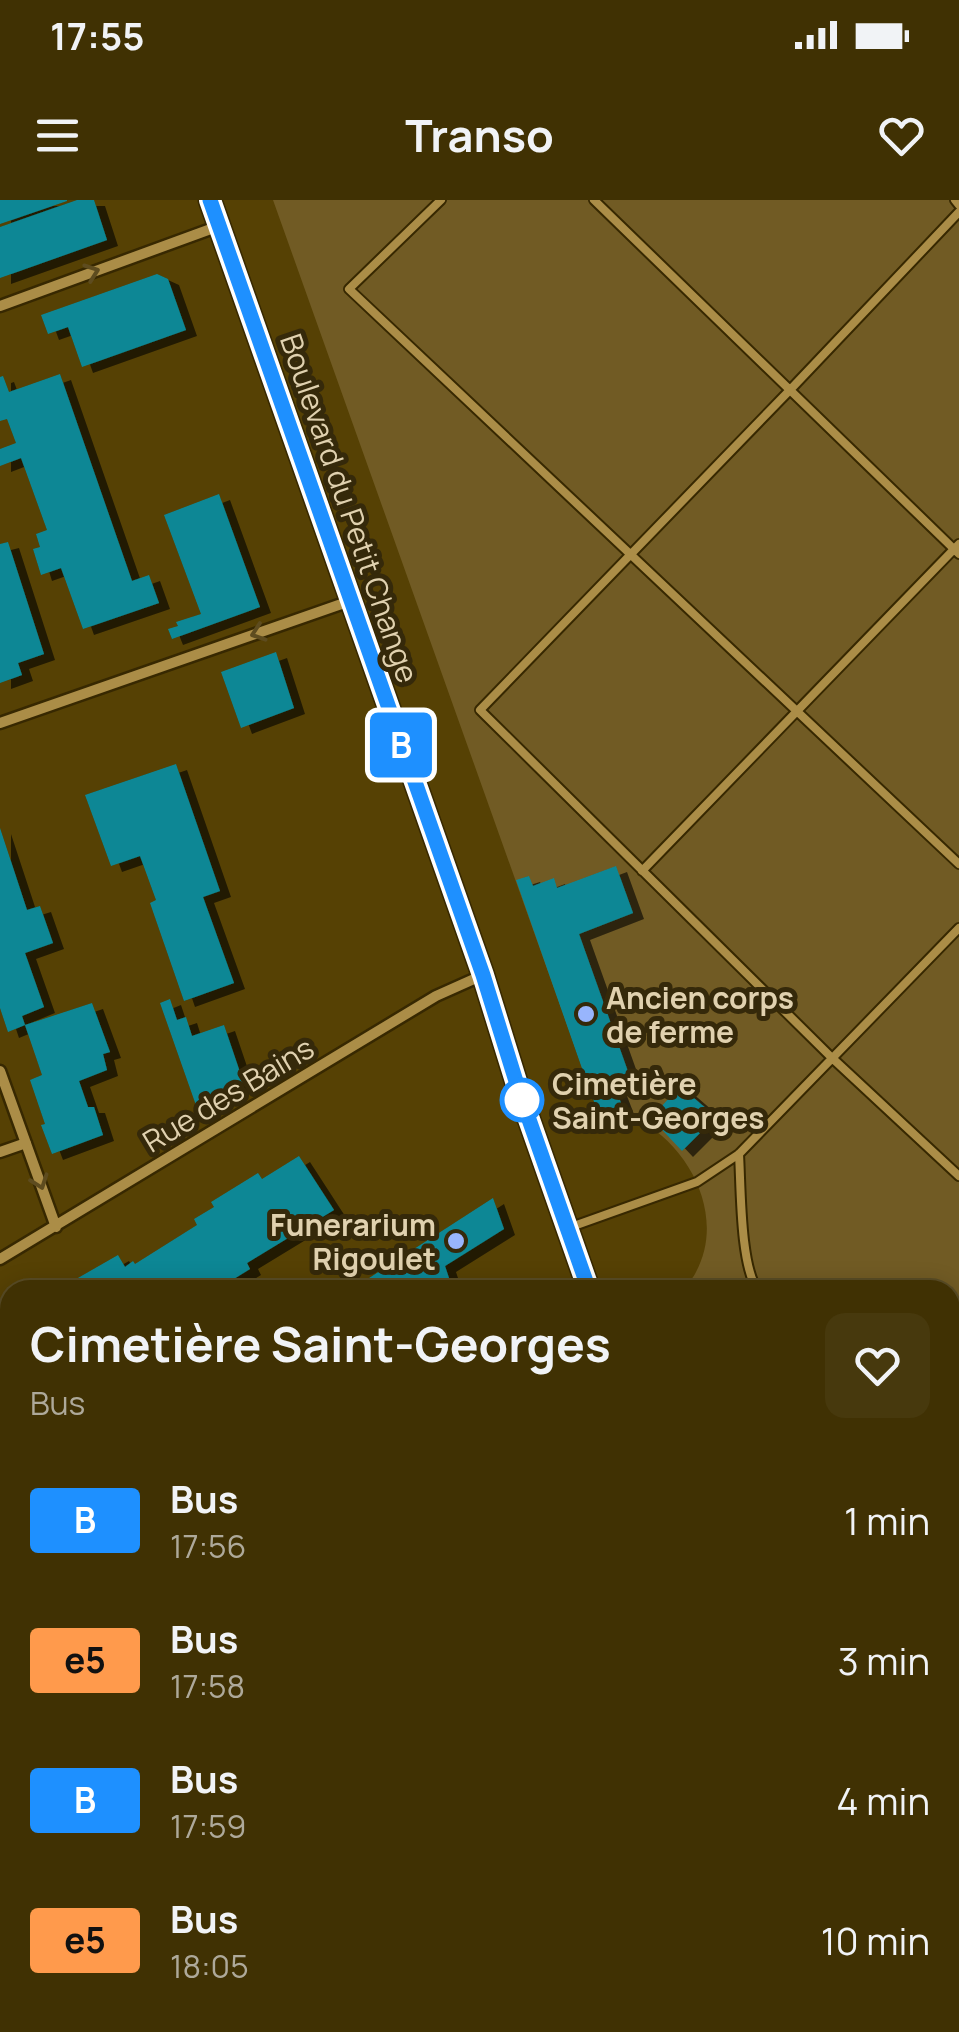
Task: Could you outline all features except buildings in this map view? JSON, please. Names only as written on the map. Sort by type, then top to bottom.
[{"type":"main road","name":"Boulevard du Petit Change","points":[[210,200],[483,975],[585,1280]]},
{"type":"street","points":[[0,306],[219,226]]},
{"type":"street","points":[[0,724],[350,601]]},
{"type":"street","name":"Rue des Bains","points":[[0,1259],[436,996],[483,975]]},
{"type":"street","points":[[0,1071],[56,1227]]},
{"type":"street","points":[[0,1152],[26,1143]]},
{"type":"lane","points":[[441,200],[349,289],[959,864]]},
{"type":"lane","points":[[594,200],[957,549],[642,870]]},
{"type":"lane","points":[[958,205],[789,391],[480,710],[832,1057],[959,1176]]},
{"type":"lane","points":[[567,1228],[697,1182],[739,1154],[959,928]]},
{"type":"lane","points":[[739,1154],[746,1263],[751,1280]]},
{"type":"shaded area","name":"Cimetière Saint-Georges","points":[[273,200],[959,200],[959,1280],[690,1280],[704,1251],[707,1230],[699,1187],[689,1168],[660,1134],[637,1120],[597,1109]]},
{"type":"bus line","name":"B","points":[[210,200],[483,975],[585,1280]]},
{"type":"place","name":"Ancien corps de ferme","points":[[586,1014]]},
{"type":"place","name":"Cimetière Saint-Georges","points":[[522,1100]]},
{"type":"place","name":"Funerarium Rigoulet","points":[[456,1241]]}]
